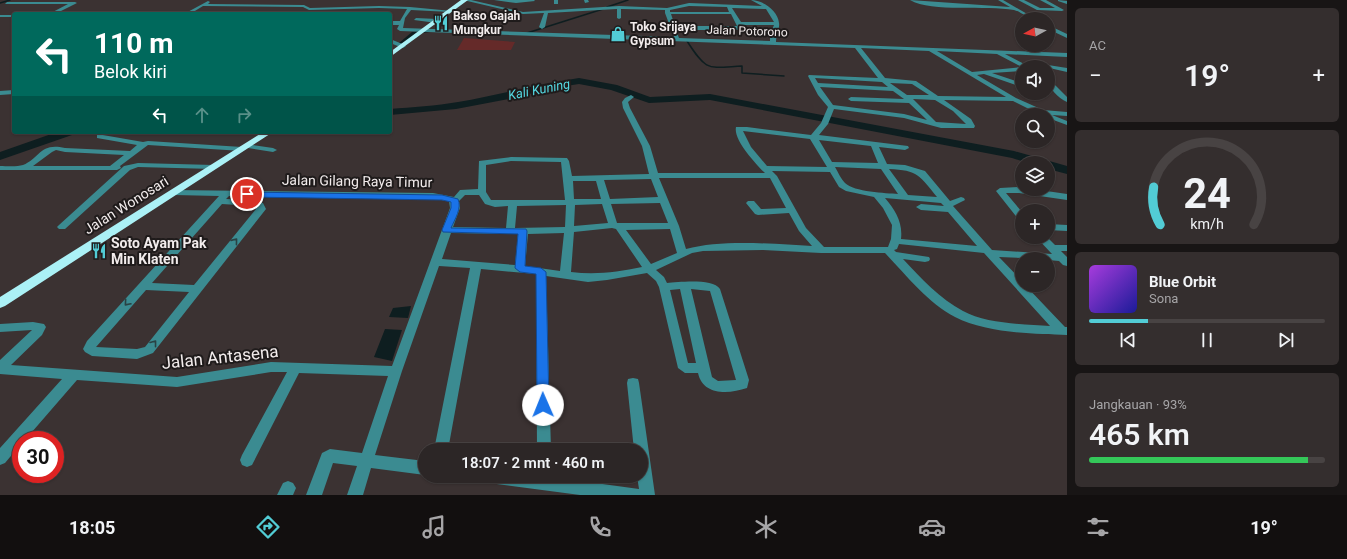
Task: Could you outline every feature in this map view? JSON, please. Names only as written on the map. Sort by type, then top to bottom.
[{"type":"highway","points":[[392,54],[465,0]]},
{"type":"highway","name":"Jalan Wonosari","points":[[0,303],[266,134]]},
{"type":"street","points":[[0,5],[14,0]]},
{"type":"street","points":[[190,12],[211,0]]},
{"type":"street","points":[[465,0],[523,13],[546,13],[619,7],[734,14]]},
{"type":"street","points":[[496,0],[533,1]]},
{"type":"street","points":[[723,0],[728,3],[728,6],[734,14],[739,26]]},
{"type":"street","points":[[738,0],[744,0]]},
{"type":"street","points":[[753,0],[768,8],[775,17],[777,24],[772,43]]},
{"type":"street","points":[[912,0],[922,3],[1015,9]]},
{"type":"street","points":[[944,0],[950,5]]},
{"type":"street","points":[[966,0],[977,7]]},
{"type":"street","points":[[1000,0],[1021,12]]},
{"type":"street","points":[[1020,0],[1040,9],[1062,10],[1042,0]]},
{"type":"street","points":[[1060,0],[1067,3]]},
{"type":"street","points":[[516,1],[517,12]]},
{"type":"street","points":[[7,3],[75,2],[55,12]]},
{"type":"street","points":[[597,2],[604,8]]},
{"type":"street","points":[[578,3],[582,10]]},
{"type":"street","points":[[628,8],[628,5],[630,4],[646,5]]},
{"type":"street","points":[[202,5],[304,6],[309,9],[379,7],[450,11]]},
{"type":"street","points":[[694,5],[700,13]]},
{"type":"street","points":[[667,11],[676,6],[694,5],[768,8]]},
{"type":"street","points":[[619,7],[619,18]]},
{"type":"street","points":[[344,12],[349,8]]},
{"type":"street","points":[[392,23],[401,23],[410,8]]},
{"type":"street","points":[[667,11],[677,39]]},
{"type":"street","points":[[542,27],[546,13]]},
{"type":"street","points":[[726,15],[734,14]]},
{"type":"street","points":[[0,16],[12,16]]},
{"type":"street","points":[[416,19],[437,21]]},
{"type":"street","name":"Jalan Potorono","points":[[401,23],[400,30],[677,39],[1067,55]]},
{"type":"street","points":[[673,28],[777,24]]},
{"type":"street","points":[[739,26],[774,31]]},
{"type":"street","points":[[703,28],[707,41]]},
{"type":"street","points":[[1055,30],[1067,36]]},
{"type":"street","points":[[392,42],[403,46]]},
{"type":"street","points":[[857,47],[883,80],[915,104],[927,118],[936,124]]},
{"type":"street","points":[[930,50],[1031,108]]},
{"type":"street","points":[[995,52],[1015,61]]},
{"type":"street","points":[[1055,68],[1067,70]]},
{"type":"street","points":[[970,74],[1015,69]]},
{"type":"street","points":[[984,72],[1015,83]]},
{"type":"street","points":[[811,76],[914,82],[955,110],[971,124],[967,126],[936,124],[897,115],[831,108],[815,85],[811,76]]},
{"type":"street","points":[[815,85],[895,89]]},
{"type":"street","points":[[1067,89],[1057,89],[1060,95],[1067,100]]},
{"type":"street","points":[[0,93],[12,92]]},
{"type":"street","points":[[631,97],[625,102],[628,114],[649,155],[654,176],[674,226],[682,254]]},
{"type":"street","points":[[851,99],[907,99],[937,97],[1014,99]]},
{"type":"street","points":[[813,137],[828,118],[831,108]]},
{"type":"street","points":[[1067,108],[1063,110],[1067,114]]},
{"type":"street","points":[[1055,113],[1067,114]]},
{"type":"street","points":[[915,119],[927,118]]},
{"type":"street","points":[[1055,118],[1067,123]]},
{"type":"street","points":[[821,250],[802,229],[774,176],[764,168],[740,136],[739,129],[905,148]]},
{"type":"street","points":[[100,136],[143,144],[153,142],[273,150]]},
{"type":"street","points":[[813,137],[844,188],[848,190],[904,196],[947,204]]},
{"type":"street","points":[[112,168],[143,144]]},
{"type":"street","points":[[874,144],[884,167],[904,196]]},
{"type":"street","points":[[24,168],[49,150],[56,148],[65,150],[131,153]]},
{"type":"street","points":[[565,275],[570,202],[568,179],[564,160],[497,160],[482,163],[482,192],[486,200],[491,204],[570,202],[607,202],[663,200]]},
{"type":"street","points":[[0,168],[127,168],[138,165],[214,167]]},
{"type":"street","points":[[764,168],[905,167],[918,171],[926,178],[988,252],[1064,331]]},
{"type":"street","points":[[62,227],[127,168]]},
{"type":"street","points":[[568,179],[705,175],[774,176]]},
{"type":"street","points":[[599,178],[616,226],[649,269],[660,279],[664,287],[682,365],[685,368],[704,368]]},
{"type":"street","points":[[1015,210],[1000,191],[1019,190],[1067,197]]},
{"type":"street","name":"Jalan Gilang Raya Timur","points":[[174,192],[223,198],[433,196],[452,199],[455,201]]},
{"type":"street","points":[[355,495],[396,371],[455,208],[455,201],[463,192],[482,192]]},
{"type":"street","points":[[876,194],[894,218],[898,227],[896,241],[891,253]]},
{"type":"street","points":[[223,198],[254,203],[260,206],[261,209],[149,350],[137,354],[92,351],[89,349],[91,344],[142,286],[223,198]]},
{"type":"street","points":[[921,208],[961,200]]},
{"type":"street","points":[[751,203],[758,212],[791,210]]},
{"type":"street","points":[[510,231],[513,204]]},
{"type":"street","points":[[446,230],[523,231],[616,226],[674,226]]},
{"type":"street","points":[[1055,227],[1067,228]]},
{"type":"street","points":[[520,268],[523,231]]},
{"type":"street","points":[[896,241],[1064,261]]},
{"type":"street","points":[[1047,244],[1064,261]]},
{"type":"street","points":[[436,262],[520,268],[588,278],[607,277],[649,269],[682,254],[703,248],[764,247],[891,253],[925,259]]},
{"type":"street","points":[[1051,248],[1067,248]]},
{"type":"street","points":[[891,253],[940,300],[966,317],[995,324],[1064,331]]},
{"type":"street","points":[[442,443],[476,266]]},
{"type":"street","points":[[541,272],[544,443]]},
{"type":"street","points":[[664,287],[685,285],[711,287],[715,289],[732,340],[742,382],[740,384],[712,385],[706,380],[685,285]]},
{"type":"street","points":[[142,286],[196,289]]},
{"type":"street","points":[[0,328],[40,327],[38,332],[0,368]]},
{"type":"street","name":"Jalan Antasena","points":[[0,368],[177,382],[271,367],[396,371]]},
{"type":"street","points":[[247,460],[296,367]]},
{"type":"street","points":[[0,458],[74,374]]},
{"type":"street","points":[[633,383],[647,495]]},
{"type":"street","points":[[314,495],[327,458],[335,456],[418,467]]},
{"type":"street","points":[[563,483],[635,495]]},
{"type":"shaded area","points":[[464,38],[515,42],[511,50],[457,50]]},
{"type":"shaded area","points":[[411,306],[408,318],[389,317],[393,308]]},
{"type":"shaded area","points":[[385,329],[402,330],[392,361],[374,357]]},
{"type":"waterway","points":[[0,3],[10,0]]},
{"type":"waterway","points":[[607,7],[628,0]]},
{"type":"waterway","points":[[527,33],[603,9]]},
{"type":"waterway","points":[[401,43],[414,33],[428,31]]},
{"type":"waterway","points":[[687,41],[699,58],[709,66],[742,66],[742,73],[784,76]]},
{"type":"waterway","name":"Kali Kuning","points":[[392,112],[456,106],[519,94],[545,86],[579,81],[613,87],[649,100],[710,97],[1018,156]]},
{"type":"waterway","points":[[0,156],[62,134]]},
{"type":"waterway","points":[[1055,167],[1067,170]]},
{"type":"place","name":"Bakso Gajah Mungkur","points":[[441,23]]},
{"type":"place","name":"Toko Srijaya Gypsum","points":[[618,34]]},
{"type":"place","name":"Soto Ayam Pak Min Klaten","points":[[99,251]]},
{"type":"route","points":[[247,194],[433,196],[452,199],[455,201],[455,208],[446,230],[523,231],[520,268],[541,272],[543,405]]}]
